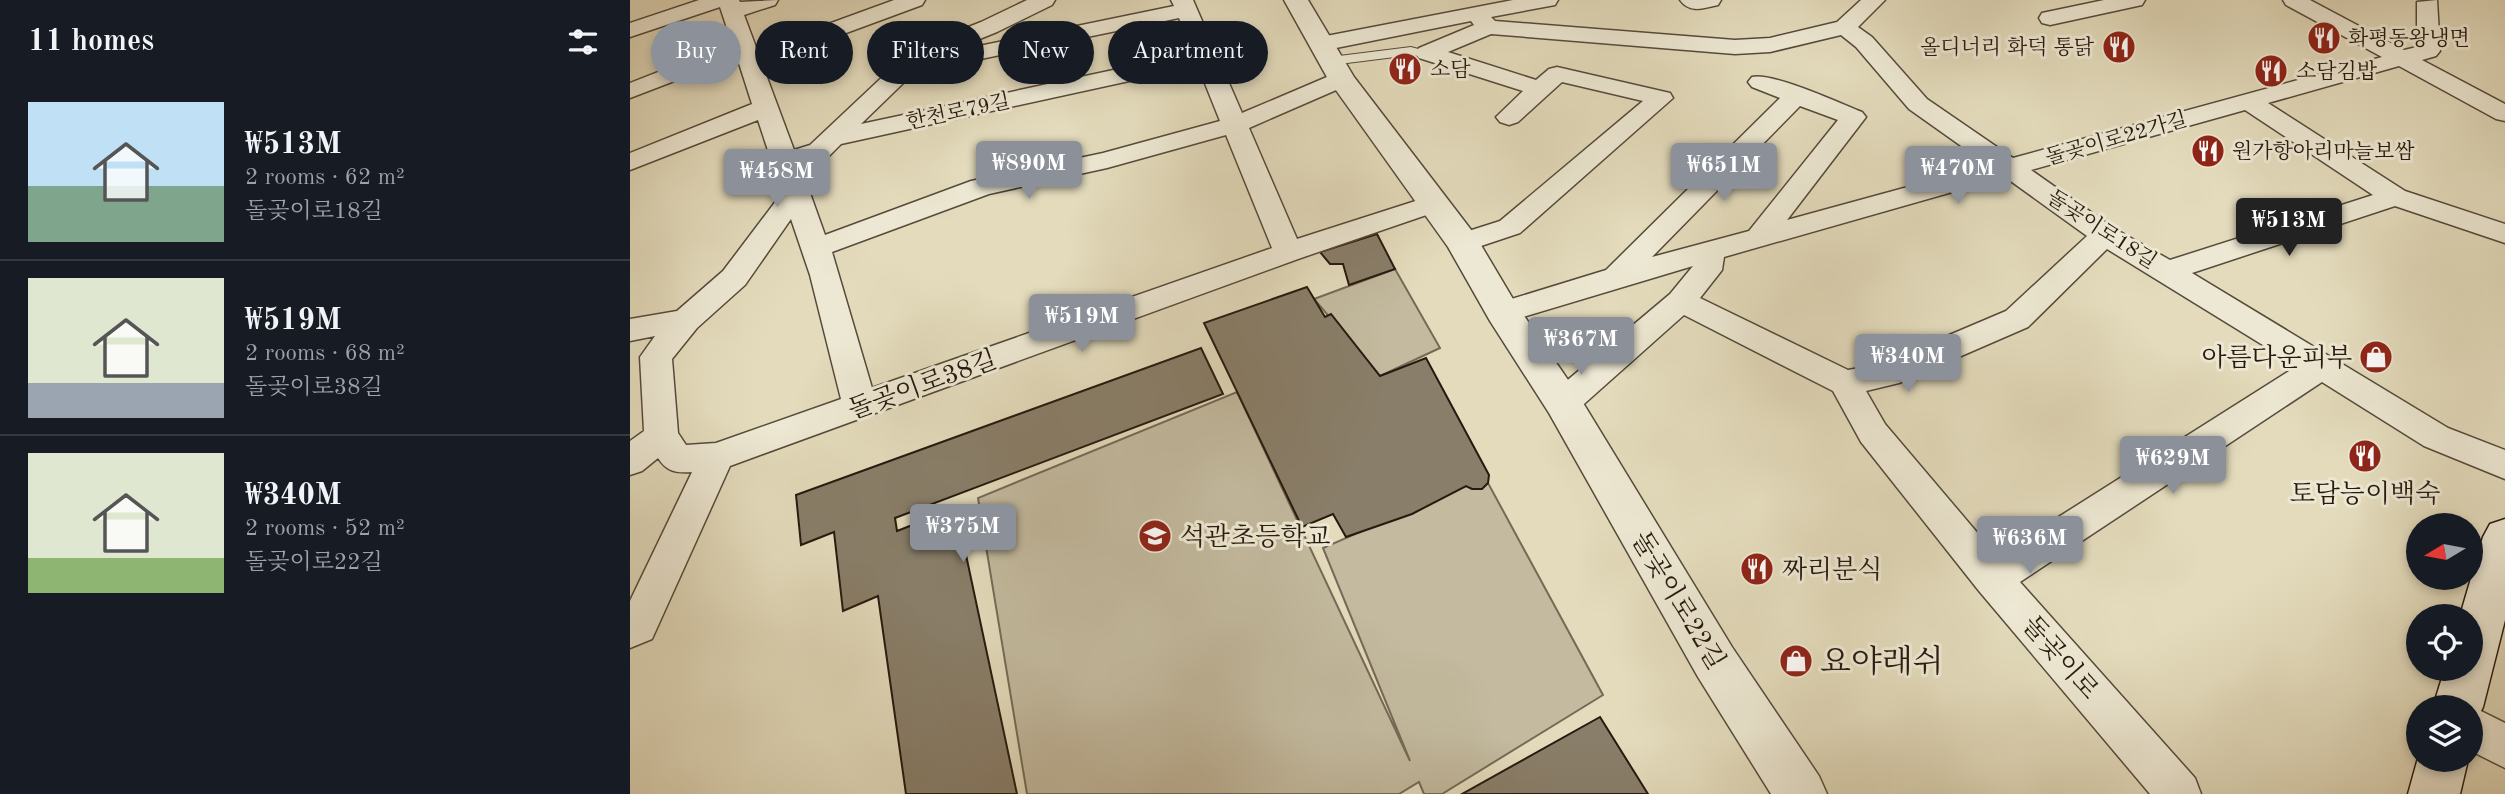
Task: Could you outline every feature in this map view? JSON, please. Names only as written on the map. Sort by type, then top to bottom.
[{"type":"street","points":[[630,30],[727,4],[767,0]]},
{"type":"street","points":[[630,91],[914,0]]},
{"type":"street","name":"한천로79길","points":[[984,29],[1044,0]]},
{"type":"street","points":[[815,248],[884,225],[981,187],[1107,160],[1234,125],[1332,61],[1547,0]]},
{"type":"street","points":[[1691,0],[1695,3],[1710,0]]},
{"type":"street","points":[[1508,117],[1556,74],[1735,47],[1770,45],[1874,0]]},
{"type":"street","points":[[2050,19],[2134,0]]},
{"type":"street","points":[[2294,0],[2505,114]]},
{"type":"street","name":"돌곶이로22길","points":[[1300,1],[1332,61],[1432,204],[1463,243],[1503,312],[1563,403],[1715,662],[1801,794]]},
{"type":"street","name":"돌곶이로22가길","points":[[1503,312],[1617,277],[2428,51],[2428,2]]},
{"type":"street","points":[[727,4],[748,54],[797,192],[860,406]]},
{"type":"street","points":[[984,50],[1184,5]]},
{"type":"street","name":"돌곶이로18길","points":[[1846,14],[1864,42],[1917,104],[2105,235],[2436,437],[2505,465]]},
{"type":"street","points":[[1427,53],[1482,20],[1626,63],[1661,98],[1510,228],[1463,243]]},
{"type":"street","points":[[1427,53],[1540,89]]},
{"type":"street","name":"한천로79길","points":[[833,138],[1108,78]]},
{"type":"street","points":[[1759,237],[1853,117],[1760,82]]},
{"type":"street","name":"한천로79길","points":[[786,161],[819,151],[889,84]]},
{"type":"street","points":[[1217,84],[1287,252]]},
{"type":"street","name":"돌곶이로22가길","points":[[1617,277],[1797,95]]},
{"type":"street","points":[[2248,101],[2395,197],[2505,234]]},
{"type":"street","points":[[630,162],[767,107]]},
{"type":"street","points":[[630,461],[661,436],[656,357],[686,320],[733,278],[797,192]]},
{"type":"street","name":"돌곶이로18길","points":[[2167,271],[2395,197]]},
{"type":"street","name":"돌곶이로38길","points":[[661,436],[677,459],[717,457],[1287,252],[1432,204]]},
{"type":"street","points":[[1681,301],[1845,383],[1887,375],[2017,319],[2105,235]]},
{"type":"street","points":[[1563,403],[1681,301],[1707,270],[1710,251]]},
{"type":"street","points":[[630,330],[686,320]]},
{"type":"street","points":[[1993,579],[2322,366]]},
{"type":"street","name":"돌곶이로","points":[[1845,383],[1873,433],[1993,579],[2179,794]]},
{"type":"street","points":[[630,631],[638,626],[717,457]]},
{"type":"street","points":[[2483,618],[2503,549]]},
{"type":"street","points":[[2483,734],[2505,747]]},
{"type":"street","points":[[2434,794],[2440,772]]},
{"type":"lane","points":[[1332,61],[1411,51],[1427,53]]},
{"type":"shaded area","points":[[1395,269],[1440,348],[1380,376],[1314,299]]},
{"type":"shaded area","points":[[1237,392],[1410,761],[1323,548],[1465,486],[1488,483],[1603,695],[1442,794],[1424,794],[1419,782],[1399,794],[1027,794],[978,498]]},
{"type":"building","points":[[1377,234],[1395,269],[1349,285],[1343,264],[1330,264],[1320,252]]},
{"type":"building","points":[[1307,287],[1325,317],[1331,314],[1380,376],[1426,358],[1489,475],[1488,483],[1482,489],[1466,486],[1412,514],[1346,537],[1333,514],[1302,527],[1204,323]]},
{"type":"building","points":[[1201,348],[1223,394],[895,518],[897,531],[956,508],[1017,794],[906,794],[878,596],[843,611],[834,532],[801,545],[796,495]]},
{"type":"building","points":[[1600,717],[1648,794],[1462,794]]},
{"type":"place","name":"화평동왕냉면","points":[[2324,38]]},
{"type":"place","name":"올디너리 화덕 통닭","points":[[2119,47]]},
{"type":"place","name":"소담","points":[[1405,69]]},
{"type":"place","name":"소담김밥","points":[[2271,71]]},
{"type":"place","name":"원가항아리마늘보쌈","points":[[2208,151]]},
{"type":"place","name":"아름다운피부","points":[[2376,357]]},
{"type":"place","name":"토담능이백숙","points":[[2365,456]]},
{"type":"place","name":"석관초등학교","points":[[1155,536]]},
{"type":"place","name":"짜리분식","points":[[1757,569]]},
{"type":"place","name":"요야래쉬","points":[[1796,661]]}]
